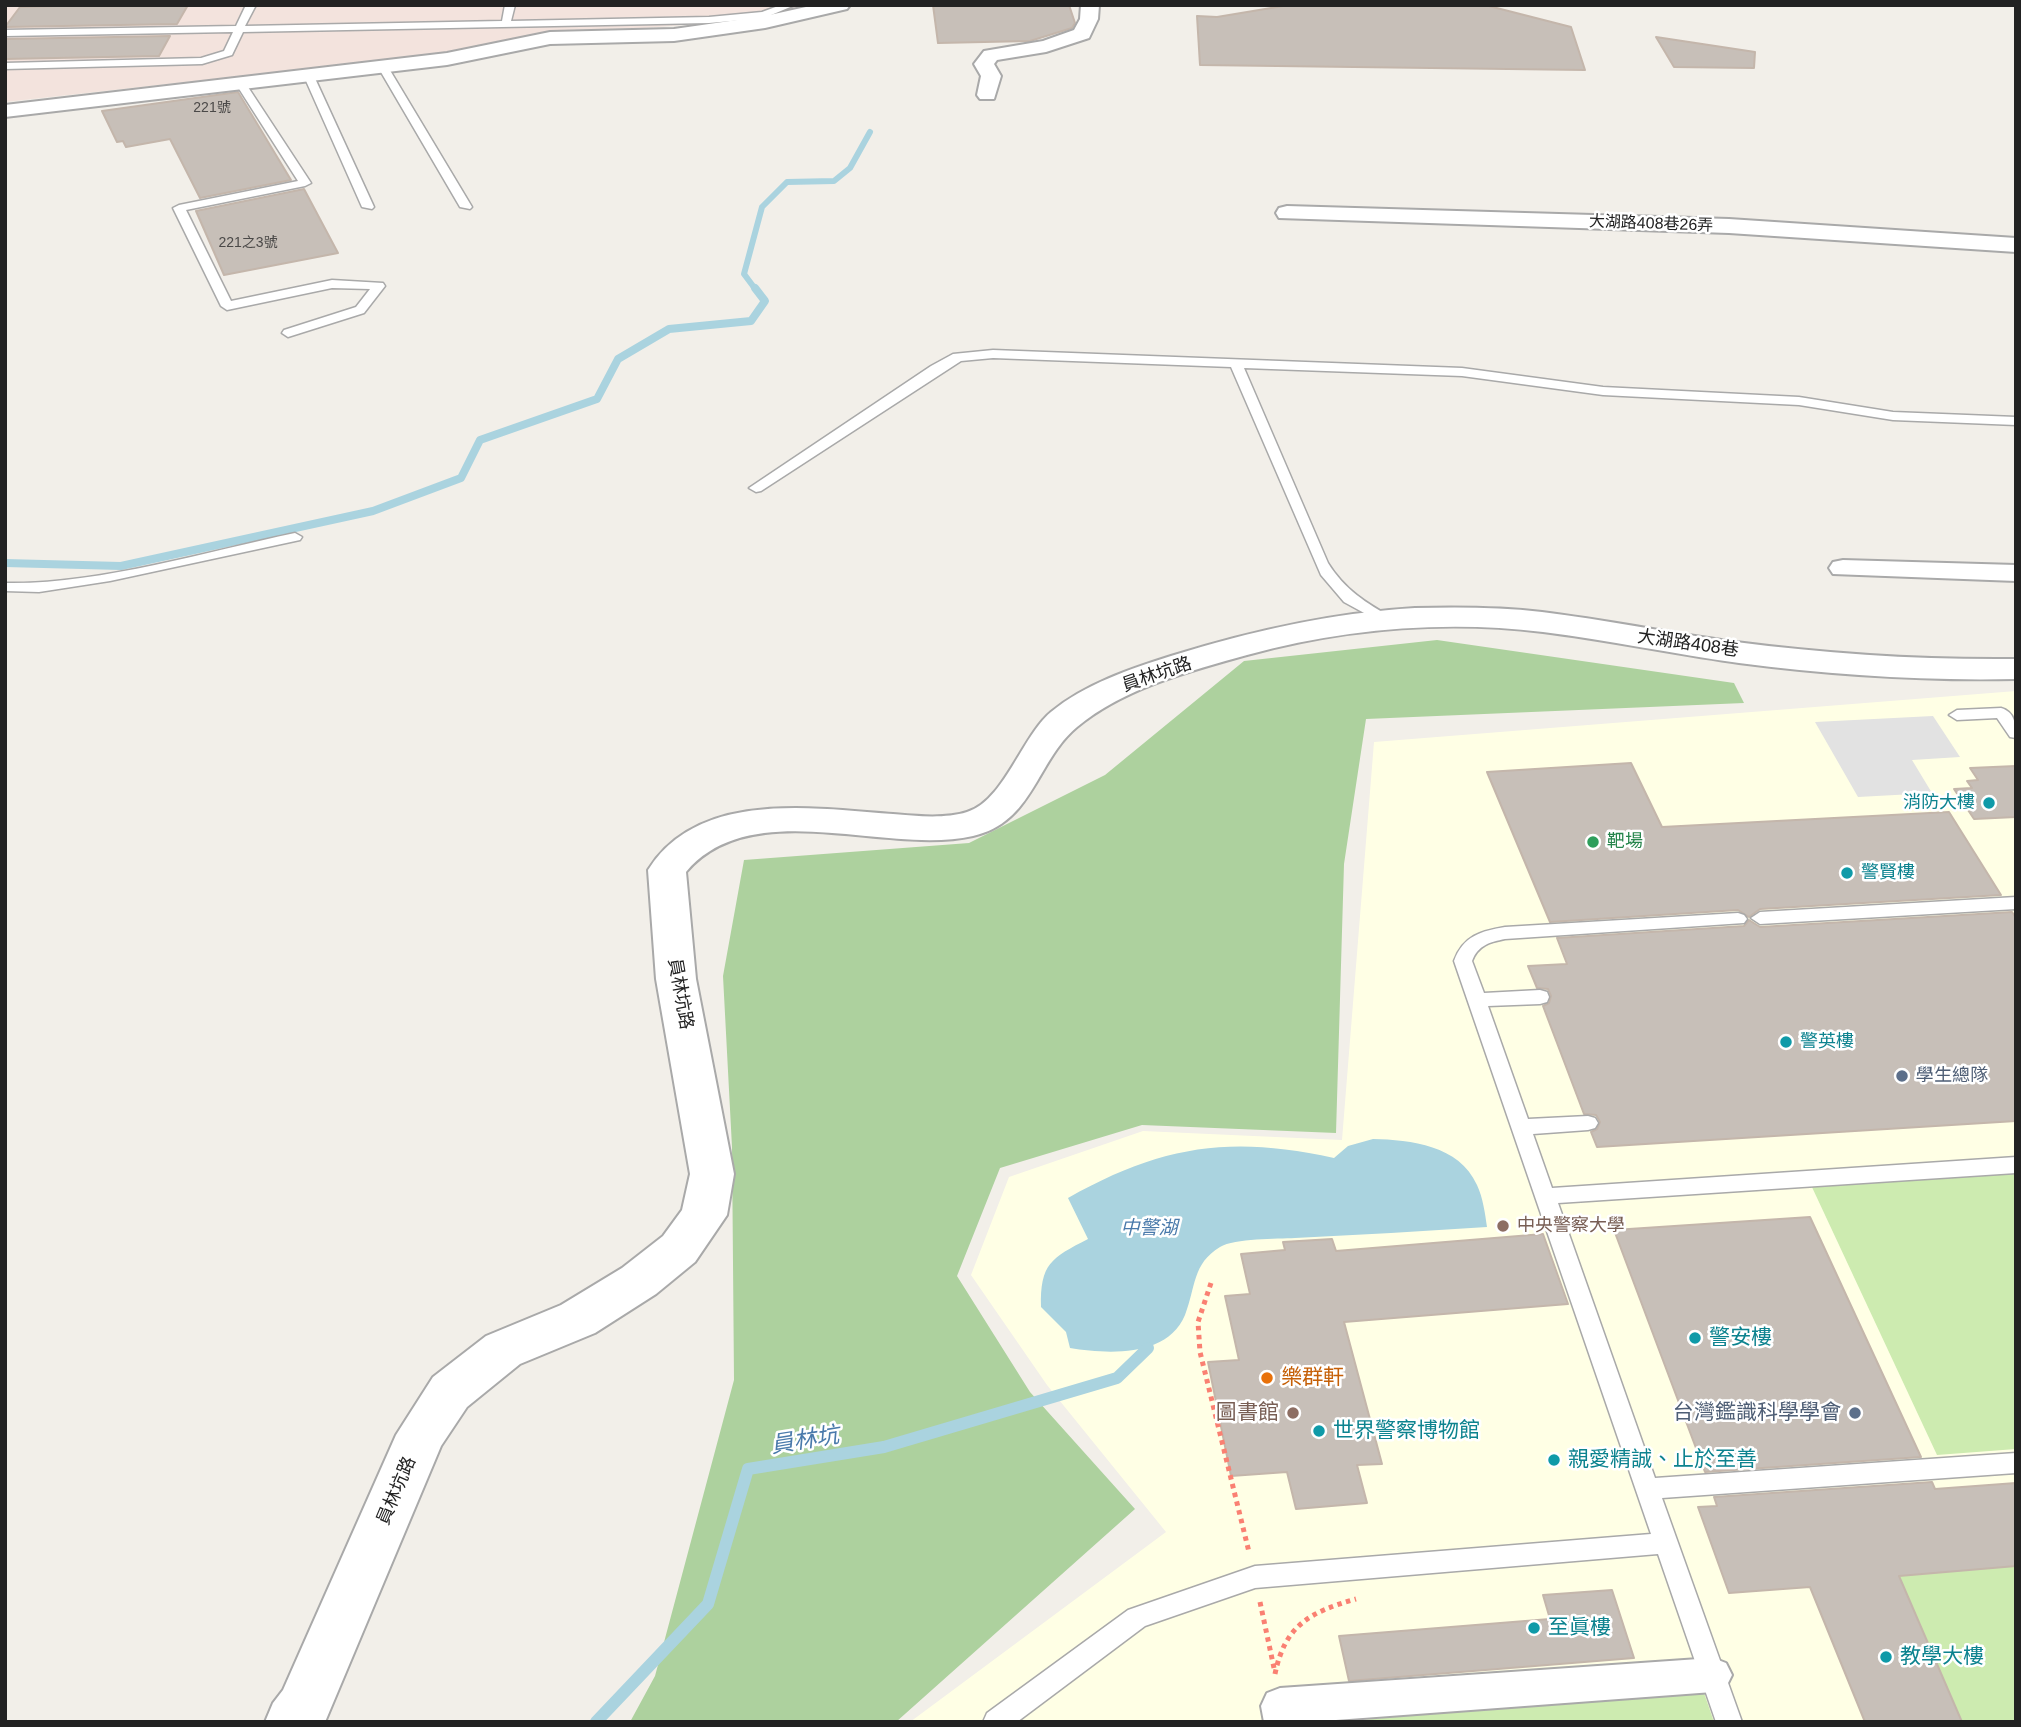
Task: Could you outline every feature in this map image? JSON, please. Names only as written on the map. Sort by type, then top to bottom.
[{"type":"street","points":[[5,111],[447,59],[550,38],[674,35],[765,22],[841,5]]},
{"type":"street","points":[[988,95],[991,76],[984,64],[991,55],[1046,46],[1082,34],[1089,19],[1090,5]]},
{"type":"street","name":"大湖路408巷26弄","points":[[1287,213],[1728,226],[2016,245]]},
{"type":"street","points":[[1843,568],[2016,573]]},
{"type":"street","name":"大湖路408巷","points":[[1375,621],[1449,619],[1539,622],[1702,648],[1838,661],[1980,670],[2016,669]]},
{"type":"street","name":"員林坑路","points":[[293,1722],[303,1709],[421,1435],[450,1392],[503,1350],[578,1320],[639,1282],[679,1249],[704,1215],[712,1174],[676,979],[667,902],[667,870],[690,845],[720,829],[783,821],[914,827],[970,825],[993,816],[1011,796],[1041,743],[1065,718],[1113,690],[1244,646],[1295,633],[1375,621]]},
{"type":"street","points":[[1279,1700],[1713,1675]]},
{"type":"lane","points":[[5,66],[202,61],[228,53],[251,5]]},
{"type":"lane","points":[[506,23],[510,5]]},
{"type":"lane","points":[[5,33],[709,20],[764,15],[790,5]]},
{"type":"lane","points":[[383,67],[466,208]]},
{"type":"lane","points":[[309,74],[368,207]]},
{"type":"lane","points":[[241,84],[306,183],[179,208],[227,306],[332,284],[379,286],[360,310],[288,333]]},
{"type":"lane","points":[[756,488],[958,357],[993,354],[1462,372],[1603,391],[1800,401],[1893,416],[2016,421]]},
{"type":"lane","points":[[1236,363],[1334,588],[1375,621]]},
{"type":"lane","points":[[5,586],[38,588],[110,577],[295,537]]},
{"type":"lane","points":[[1957,715],[2001,713],[2016,733]]},
{"type":"lane","points":[[1760,918],[2016,904]]},
{"type":"lane","points":[[1729,1722],[1464,961],[1466,950],[1487,936],[1505,933],[1738,919]]},
{"type":"lane","points":[[1477,1000],[1540,997]]},
{"type":"lane","points":[[1521,1127],[1588,1123]]},
{"type":"lane","points":[[1545,1196],[2016,1165]]},
{"type":"lane","points":[[1648,1489],[2016,1463]]},
{"type":"lane","points":[[996,1722],[1137,1618],[1255,1577],[1667,1543]]},
{"type":"path","points":[[1211,1283],[1198,1322],[1200,1352],[1255,1577],[1279,1700]]},
{"type":"path","points":[[1279,1700],[1290,1631],[1304,1619],[1327,1606],[1363,1597]]},
{"type":"shaded area","points":[[5,5],[813,5],[768,18],[645,28],[563,30],[449,53],[5,102]]},
{"type":"shaded area","name":"中央警察大學","points":[[2016,691],[2016,1722],[910,1722],[1166,1532],[1047,1385],[971,1275],[1009,1177],[1143,1131],[1342,1140],[1374,742]]},
{"type":"shaded area","points":[[1933,716],[1960,757],[1912,760],[1932,793],[1858,797],[1815,722]]},
{"type":"green space","points":[[1437,640],[1734,683],[1744,703],[1366,719],[1344,864],[1336,1133],[1142,1125],[1000,1168],[957,1276],[1030,1392],[1135,1509],[896,1722],[630,1722],[655,1676],[734,1380],[732,1147],[723,976],[744,860],[969,843],[1105,775],[1244,661]]},
{"type":"green space","points":[[2016,1171],[2016,1449],[1937,1455],[1811,1185]]},
{"type":"green space","points":[[2016,1566],[2016,1722],[1962,1722],[1899,1576]]},
{"type":"green space","points":[[1703,1690],[1714,1722],[1338,1722]]},
{"type":"water","name":"中警湖","points":[[1373,1139],[1418,1143],[1446,1153],[1458,1161],[1477,1185],[1487,1227],[1227,1244],[1204,1261],[1196,1277],[1185,1315],[1176,1329],[1165,1339],[1135,1350],[1118,1352],[1070,1348],[1066,1332],[1041,1307],[1043,1281],[1050,1264],[1088,1239],[1068,1198],[1102,1180],[1165,1156],[1196,1150],[1261,1147],[1334,1158],[1348,1146]]},
{"type":"building","points":[[188,5],[177,24],[5,27],[20,7]]},
{"type":"building","points":[[933,5],[1069,5],[1075,23],[1072,28],[1030,41],[938,43]]},
{"type":"building","points":[[1289,5],[1485,5],[1571,27],[1585,70],[1200,65],[1197,16],[1217,17]]},
{"type":"building","points":[[170,36],[159,56],[5,59],[5,39]]},
{"type":"building","points":[[1656,37],[1755,52],[1754,68],[1674,67]]},
{"type":"building","points":[[238,92],[291,180],[200,198],[170,139],[126,147],[123,141],[117,142],[102,111]]},
{"type":"building","points":[[304,189],[338,253],[224,275],[196,211]]},
{"type":"building","points":[[1631,763],[1662,827],[1949,812],[2001,895],[1760,909],[1749,917],[1738,910],[1550,922],[1487,772]]},
{"type":"building","name":"消防大樓","points":[[2016,766],[2016,817],[1974,819],[1954,789],[1972,788],[1967,781],[1978,780],[1970,768]]},
{"type":"building","name":"警英樓","points":[[2012,912],[2016,918],[2016,1121],[1597,1147],[1591,1132],[1597,1129],[1600,1122],[1596,1115],[1584,1114],[1543,1006],[1549,1003],[1551,996],[1548,989],[1537,988],[1528,966],[1567,964],[1557,938],[1744,926],[1749,920],[1760,927]]},
{"type":"building","name":"警安樓","points":[[1810,1217],[1921,1457],[1705,1472],[1614,1230]]},
{"type":"building","name":"圖書館","points":[[1543,1234],[1568,1304],[1344,1322],[1382,1464],[1357,1465],[1367,1503],[1296,1509],[1287,1472],[1231,1476],[1208,1362],[1239,1360],[1225,1296],[1250,1294],[1241,1254],[1285,1250],[1283,1242],[1332,1239],[1336,1251]]},
{"type":"building","name":"教學大樓","points":[[1932,1482],[1935,1489],[2016,1483],[2016,1566],[1899,1576],[1962,1722],[1865,1722],[1810,1587],[1729,1593],[1698,1507],[1717,1506],[1714,1497]]},
{"type":"building","name":"至眞樓","points":[[1612,1590],[1634,1658],[1349,1681],[1339,1636],[1550,1619],[1543,1595]]},
{"type":"waterway","points":[[756,290],[744,274],[762,207],[787,182],[834,181],[850,168],[870,132]]},
{"type":"waterway","points":[[5,563],[121,566],[373,511],[461,478],[480,440],[597,399],[618,359],[669,329],[751,321],[765,301],[755,288]]},
{"type":"waterway","name":"員林坑","points":[[596,1722],[708,1604],[748,1469],[884,1447],[1117,1378],[1148,1348]]},
{"type":"place","name":"消防大樓","points":[[1989,803]]},
{"type":"place","name":"靶場","points":[[1593,842]]},
{"type":"place","name":"警賢樓","points":[[1847,873]]},
{"type":"place","name":"警英樓","points":[[1786,1042]]},
{"type":"place","name":"學生總隊","points":[[1902,1076]]},
{"type":"place","name":"中央警察大學","points":[[1503,1226]]},
{"type":"place","name":"警安樓","points":[[1695,1338]]},
{"type":"place","name":"樂群軒","points":[[1267,1378]]},
{"type":"place","name":"圖書館","points":[[1293,1413]]},
{"type":"place","name":"台灣鑑識科學學會","points":[[1855,1413]]},
{"type":"place","name":"世界警察博物館","points":[[1319,1431]]},
{"type":"place","name":"親愛精誠、止於至善","points":[[1554,1460]]},
{"type":"place","name":"至眞樓","points":[[1534,1628]]},
{"type":"place","name":"教學大樓","points":[[1886,1657]]}]
